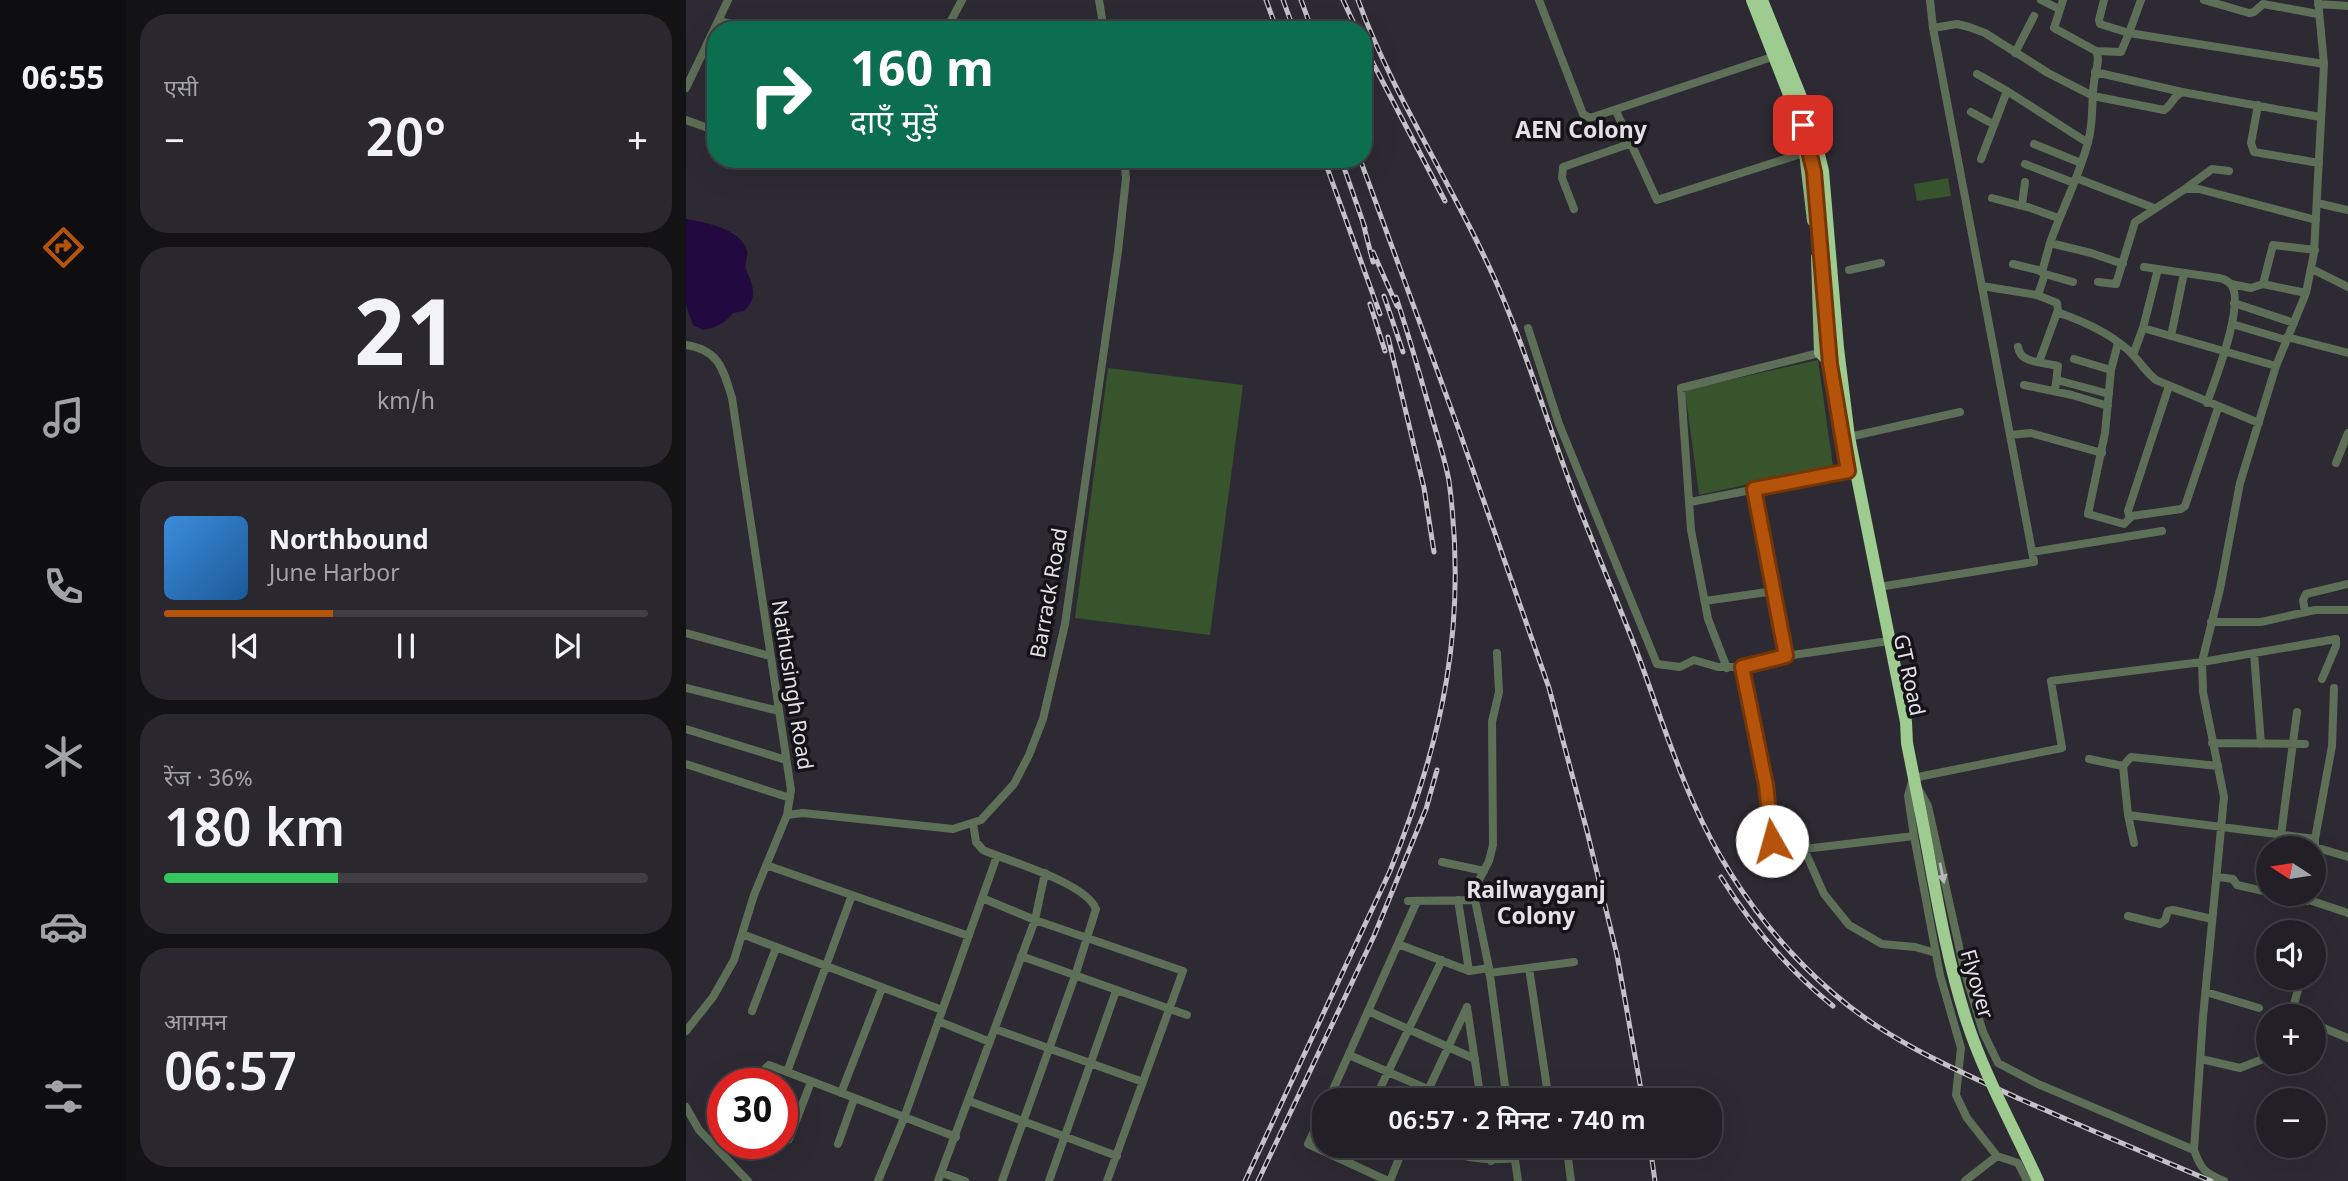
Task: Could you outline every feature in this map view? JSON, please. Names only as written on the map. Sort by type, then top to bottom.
[{"type":"highway","points":[[1752,0],[1810,146],[1828,350],[1835,364]]},
{"type":"highway","points":[[1763,0],[1818,144],[1823,171],[1828,350]]},
{"type":"highway","name":"GT Road","points":[[1835,364],[1848,471],[1899,726],[1907,743]]},
{"type":"highway","name":"GT Road","points":[[1845,438],[1906,722],[1907,743]]},
{"type":"highway","name":"Flyover","points":[[1907,743],[1941,924],[1967,1020],[2038,1181]]},
{"type":"main road","points":[[1746,0],[1804,153],[1828,350],[1835,364]]},
{"type":"main road","name":"GT Road","points":[[1763,0],[1814,119],[1822,145],[1843,347],[1835,364]]},
{"type":"street","points":[[722,21],[718,20],[728,0]]},
{"type":"street","points":[[949,0],[955,10]]},
{"type":"street","points":[[950,21],[962,0]]},
{"type":"street","points":[[1099,0],[1102,21]]},
{"type":"street","points":[[1539,0],[1583,114],[1587,117],[1596,118],[1769,58]]},
{"type":"street","points":[[1878,587],[2034,562],[1933,28],[1930,0]]},
{"type":"street","points":[[2041,0],[2061,4],[2054,28],[2096,51],[2122,52],[2141,0]]},
{"type":"street","points":[[2104,0],[2100,24],[2129,33],[2323,64]]},
{"type":"street","points":[[2204,0],[2232,4],[2252,13],[2263,4],[2318,15]]},
{"type":"street","points":[[2224,1181],[2206,1173],[2194,1150],[2224,797],[2203,692],[2202,662],[2220,589],[2240,483],[2276,366],[2306,293],[2312,269],[2323,64],[2318,2],[2348,6]]},
{"type":"street","points":[[2015,53],[2034,16]]},
{"type":"street","points":[[1933,28],[1958,24],[1985,33],[2048,73],[2093,96],[2164,110],[2177,94],[2182,92]]},
{"type":"street","points":[[686,88],[707,43]]},
{"type":"street","points":[[2038,295],[2058,218],[2075,181],[2088,142],[2093,119],[2098,58],[2096,51]]},
{"type":"street","points":[[2095,72],[2182,92],[2320,117]]},
{"type":"street","points":[[1977,74],[2088,142]]},
{"type":"street","points":[[1981,159],[2007,91]]},
{"type":"street","points":[[2258,106],[2251,143],[2254,152],[2319,163]]},
{"type":"street","points":[[1616,111],[1657,200],[1804,153]]},
{"type":"street","points":[[1971,112],[1993,124]]},
{"type":"street","points":[[686,120],[707,128]]},
{"type":"street","points":[[1574,209],[1562,178],[1563,167],[1629,144]]},
{"type":"street","points":[[2034,144],[2081,163]]},
{"type":"street","points":[[2025,164],[2154,208]]},
{"type":"street","name":"Barrack Road","points":[[973,823],[981,820],[1014,784],[1043,719],[1065,624],[1118,251],[1125,168]]},
{"type":"street","points":[[2098,282],[2116,284],[2136,222],[2212,169],[2229,171]]},
{"type":"street","points":[[2025,182],[2022,202],[2026,208]]},
{"type":"street","points":[[2185,189],[2199,189],[2316,220]]},
{"type":"street","points":[[1992,198],[2058,218]]},
{"type":"street","points":[[2317,203],[2348,210]]},
{"type":"street","points":[[2050,243],[2123,264]]},
{"type":"street","points":[[2263,284],[2273,245],[2315,250]]},
{"type":"street","points":[[1849,270],[1881,263]]},
{"type":"street","points":[[2013,264],[2073,282]]},
{"type":"street","points":[[2144,267],[2219,278],[2231,284],[2251,288],[2263,284],[2306,293]]},
{"type":"street","points":[[2133,355],[2158,269]]},
{"type":"street","points":[[2312,269],[2348,287]]},
{"type":"street","points":[[2171,336],[2184,273]]},
{"type":"street","points":[[2207,403],[2232,324],[2235,293],[2231,284]]},
{"type":"street","points":[[1982,285],[2038,295],[2057,303],[2057,312],[2039,362]]},
{"type":"street","points":[[2234,303],[2294,323]]},
{"type":"street","points":[[2057,312],[2085,323],[2118,343],[2133,355],[2147,373],[2169,386],[2259,423]]},
{"type":"street","points":[[2232,324],[2348,353]]},
{"type":"street","points":[[1528,328],[1559,424],[1657,664],[1680,667],[1695,660],[1727,668],[1742,667],[1786,656],[1882,642]]},
{"type":"street","points":[[2143,328],[2276,366]]},
{"type":"street","points":[[2118,343],[2111,370],[2102,453],[2088,514],[2124,524],[2132,516],[2181,509],[2185,506],[2218,408]]},
{"type":"street","name":"Nathusingh Road","points":[[686,345],[704,348],[712,354],[724,370],[732,398],[790,798],[787,815],[766,865],[734,960],[713,997],[686,1031]]},
{"type":"street","points":[[2018,347],[2023,359],[2058,366],[2055,391]]},
{"type":"street","points":[[1727,668],[1708,619],[1691,530],[1681,388],[1828,350]]},
{"type":"street","points":[[2074,359],[2111,370]]},
{"type":"street","points":[[2057,380],[2109,394]]},
{"type":"street","points":[[2024,385],[2108,406]]},
{"type":"street","points":[[2132,516],[2128,511],[2169,386]]},
{"type":"street","points":[[1845,438],[1960,412]]},
{"type":"street","points":[[2010,435],[2031,433],[2102,453]]},
{"type":"street","points":[[2336,463],[2348,433]]},
{"type":"street","points":[[1690,502],[1848,471]]},
{"type":"street","points":[[1754,489],[1786,656]]},
{"type":"street","points":[[2032,552],[2162,531]]},
{"type":"street","points":[[2305,612],[2303,600],[2306,594],[2348,584]]},
{"type":"street","points":[[1705,601],[1774,591]]},
{"type":"street","points":[[2211,622],[2261,622],[2315,610],[2348,610]]},
{"type":"street","points":[[686,633],[770,656]]},
{"type":"street","points":[[1914,782],[2062,748],[2051,681],[2202,662],[2336,639],[2336,646],[2322,679]]},
{"type":"street","points":[[1497,653],[1499,692],[1492,722],[1493,845],[1491,857],[1479,880],[1475,900],[1489,970],[1505,1088]]},
{"type":"street","points":[[2254,653],[2261,744]]},
{"type":"street","points":[[1742,667],[1766,785],[1772,841],[1804,849],[1914,836]]},
{"type":"street","points":[[686,688],[779,712]]},
{"type":"street","points":[[2316,836],[2332,746],[2334,688]]},
{"type":"street","points":[[2281,835],[2297,712]]},
{"type":"street","points":[[686,729],[786,760]]},
{"type":"street","points":[[2213,743],[2305,744]]},
{"type":"street","points":[[2134,843],[2123,766],[2131,757],[2218,766]]},
{"type":"street","points":[[2089,759],[2123,766]]},
{"type":"street","points":[[686,764],[790,798]]},
{"type":"street","points":[[1914,782],[1908,796],[1914,836],[1936,953],[1961,1048],[1956,1095],[1967,1118],[1997,1156],[2018,1163],[2027,1181]]},
{"type":"street","points":[[1914,782],[1928,806],[1968,985],[1990,1051],[1998,1063],[2008,1070],[2194,1150]]},
{"type":"street","points":[[787,815],[803,813],[953,829],[973,823],[976,842],[983,850],[1045,873],[1093,902],[1096,909],[1075,976],[1002,1181]]},
{"type":"street","points":[[2128,815],[2285,836]]},
{"type":"street","points":[[2326,848],[2348,857]]},
{"type":"street","points":[[1804,849],[1824,894],[1849,925],[1882,944],[1915,947],[1936,953]]},
{"type":"street","points":[[878,1181],[904,1118],[997,856]]},
{"type":"street","points":[[1442,862],[1484,871]]},
{"type":"street","points":[[766,865],[969,936]]},
{"type":"street","points":[[965,1181],[940,1177],[1035,920],[1045,873]]},
{"type":"street","points":[[2218,877],[2233,880],[2238,886],[2256,890]]},
{"type":"street","points":[[789,1068],[852,895]]},
{"type":"street","points":[[982,898],[1035,920],[1183,971],[1107,1181]]},
{"type":"street","points":[[1458,900],[1469,971]]},
{"type":"street","points":[[1334,1088],[1398,944],[1413,901],[1475,900]]},
{"type":"street","points":[[2326,904],[2348,913]]},
{"type":"street","points":[[2128,916],[2160,924],[2171,910],[2212,919]]},
{"type":"street","points":[[742,934],[942,1010]]},
{"type":"street","points":[[1398,944],[1469,971],[1529,968],[1574,962]]},
{"type":"street","points":[[752,1011],[776,948]]},
{"type":"street","points":[[1021,956],[1187,1015]]},
{"type":"street","points":[[1380,1088],[1441,960]]},
{"type":"street","points":[[1529,968],[1547,1088]]},
{"type":"street","points":[[841,1093],[882,988]]},
{"type":"street","points":[[1049,1181],[1116,991]]},
{"type":"street","points":[[2206,992],[2256,1007]]},
{"type":"street","points":[[1428,1088],[1467,1007],[1479,1088]]},
{"type":"street","points":[[1368,1011],[1475,1059]]},
{"type":"street","points":[[939,1021],[990,1042]]},
{"type":"street","points":[[1956,1030],[1980,1023]]},
{"type":"street","points":[[995,1029],[1143,1082]]},
{"type":"street","points":[[2326,1029],[2348,1038]]},
{"type":"street","points":[[1349,1055],[1426,1088]]},
{"type":"street","points":[[2201,1059],[2240,1068],[2256,1062]]},
{"type":"street","points":[[798,1077],[956,1137]]},
{"type":"street","points":[[798,1116],[811,1082]]},
{"type":"street","points":[[838,1144],[854,1099]]},
{"type":"street","points":[[969,1101],[1116,1156]]},
{"type":"street","points":[[686,1107],[699,1130],[707,1136]]},
{"type":"street","points":[[1965,1181],[1997,1156]]},
{"type":"street","points":[[1340,1158],[1389,1181],[1399,1158]]},
{"type":"street","points":[[1349,1162],[1350,1158]]},
{"type":"street","points":[[1476,1158],[1491,1161],[1515,1158],[1518,1181]]},
{"type":"street","points":[[1568,1158],[1571,1181]]},
{"type":"street","points":[[730,1159],[748,1181]]},
{"type":"green space","points":[[1948,178],[1951,196],[1917,201],[1914,184]]},
{"type":"green space","points":[[1818,360],[1833,466],[1699,495],[1685,390]]},
{"type":"green space","points":[[1108,368],[1243,385],[1210,635],[1075,618]]},
{"type":"shaded area","points":[[686,219],[730,232],[744,243],[747,251],[745,266],[753,293],[751,302],[744,311],[733,313],[720,324],[703,330],[693,325],[686,305]]},
{"type":"railway","points":[[1266,0],[1274,21]]},
{"type":"railway","points":[[1283,0],[1291,21]]},
{"type":"railway","points":[[1301,0],[1309,21]]},
{"type":"railway","points":[[1343,0],[1353,21]]},
{"type":"railway","points":[[1358,0],[1367,21]]},
{"type":"railway","points":[[1372,35],[1500,291],[1684,781],[1720,855],[1752,905],[1811,973],[1854,1010],[1899,1040],[2020,1099],[2211,1181]]},
{"type":"railway","points":[[1372,61],[1445,201]]},
{"type":"railway","points":[[1327,168],[1380,314]]},
{"type":"railway","points":[[1344,168],[1365,228]]},
{"type":"railway","points":[[1363,168],[1549,688],[1617,955],[1641,1088]]},
{"type":"railway","points":[[1362,219],[1373,262]]},
{"type":"railway","points":[[1373,252],[1397,306]]},
{"type":"railway","points":[[1384,296],[1403,352]]},
{"type":"railway","points":[[1245,1181],[1390,871],[1424,774],[1446,680],[1453,632],[1455,584],[1449,481],[1396,297]]},
{"type":"railway","points":[[1370,304],[1385,351]]},
{"type":"railway","points":[[1388,337],[1424,488],[1434,552]]},
{"type":"railway","points":[[1258,1181],[1374,936],[1426,809],[1437,770]]},
{"type":"railway","points":[[1721,877],[1771,946],[1833,1006]]},
{"type":"railway","points":[[1652,1158],[1655,1181]]},
{"type":"district","name":"AEN Colony","points":[[1581,130]]},
{"type":"district","name":"Railwayganj Colony","points":[[1536,903]]},
{"type":"route","points":[[1772,841],[1766,785],[1742,667],[1786,656],[1754,489],[1848,471],[1830,364],[1814,172],[1803,125]]}]
